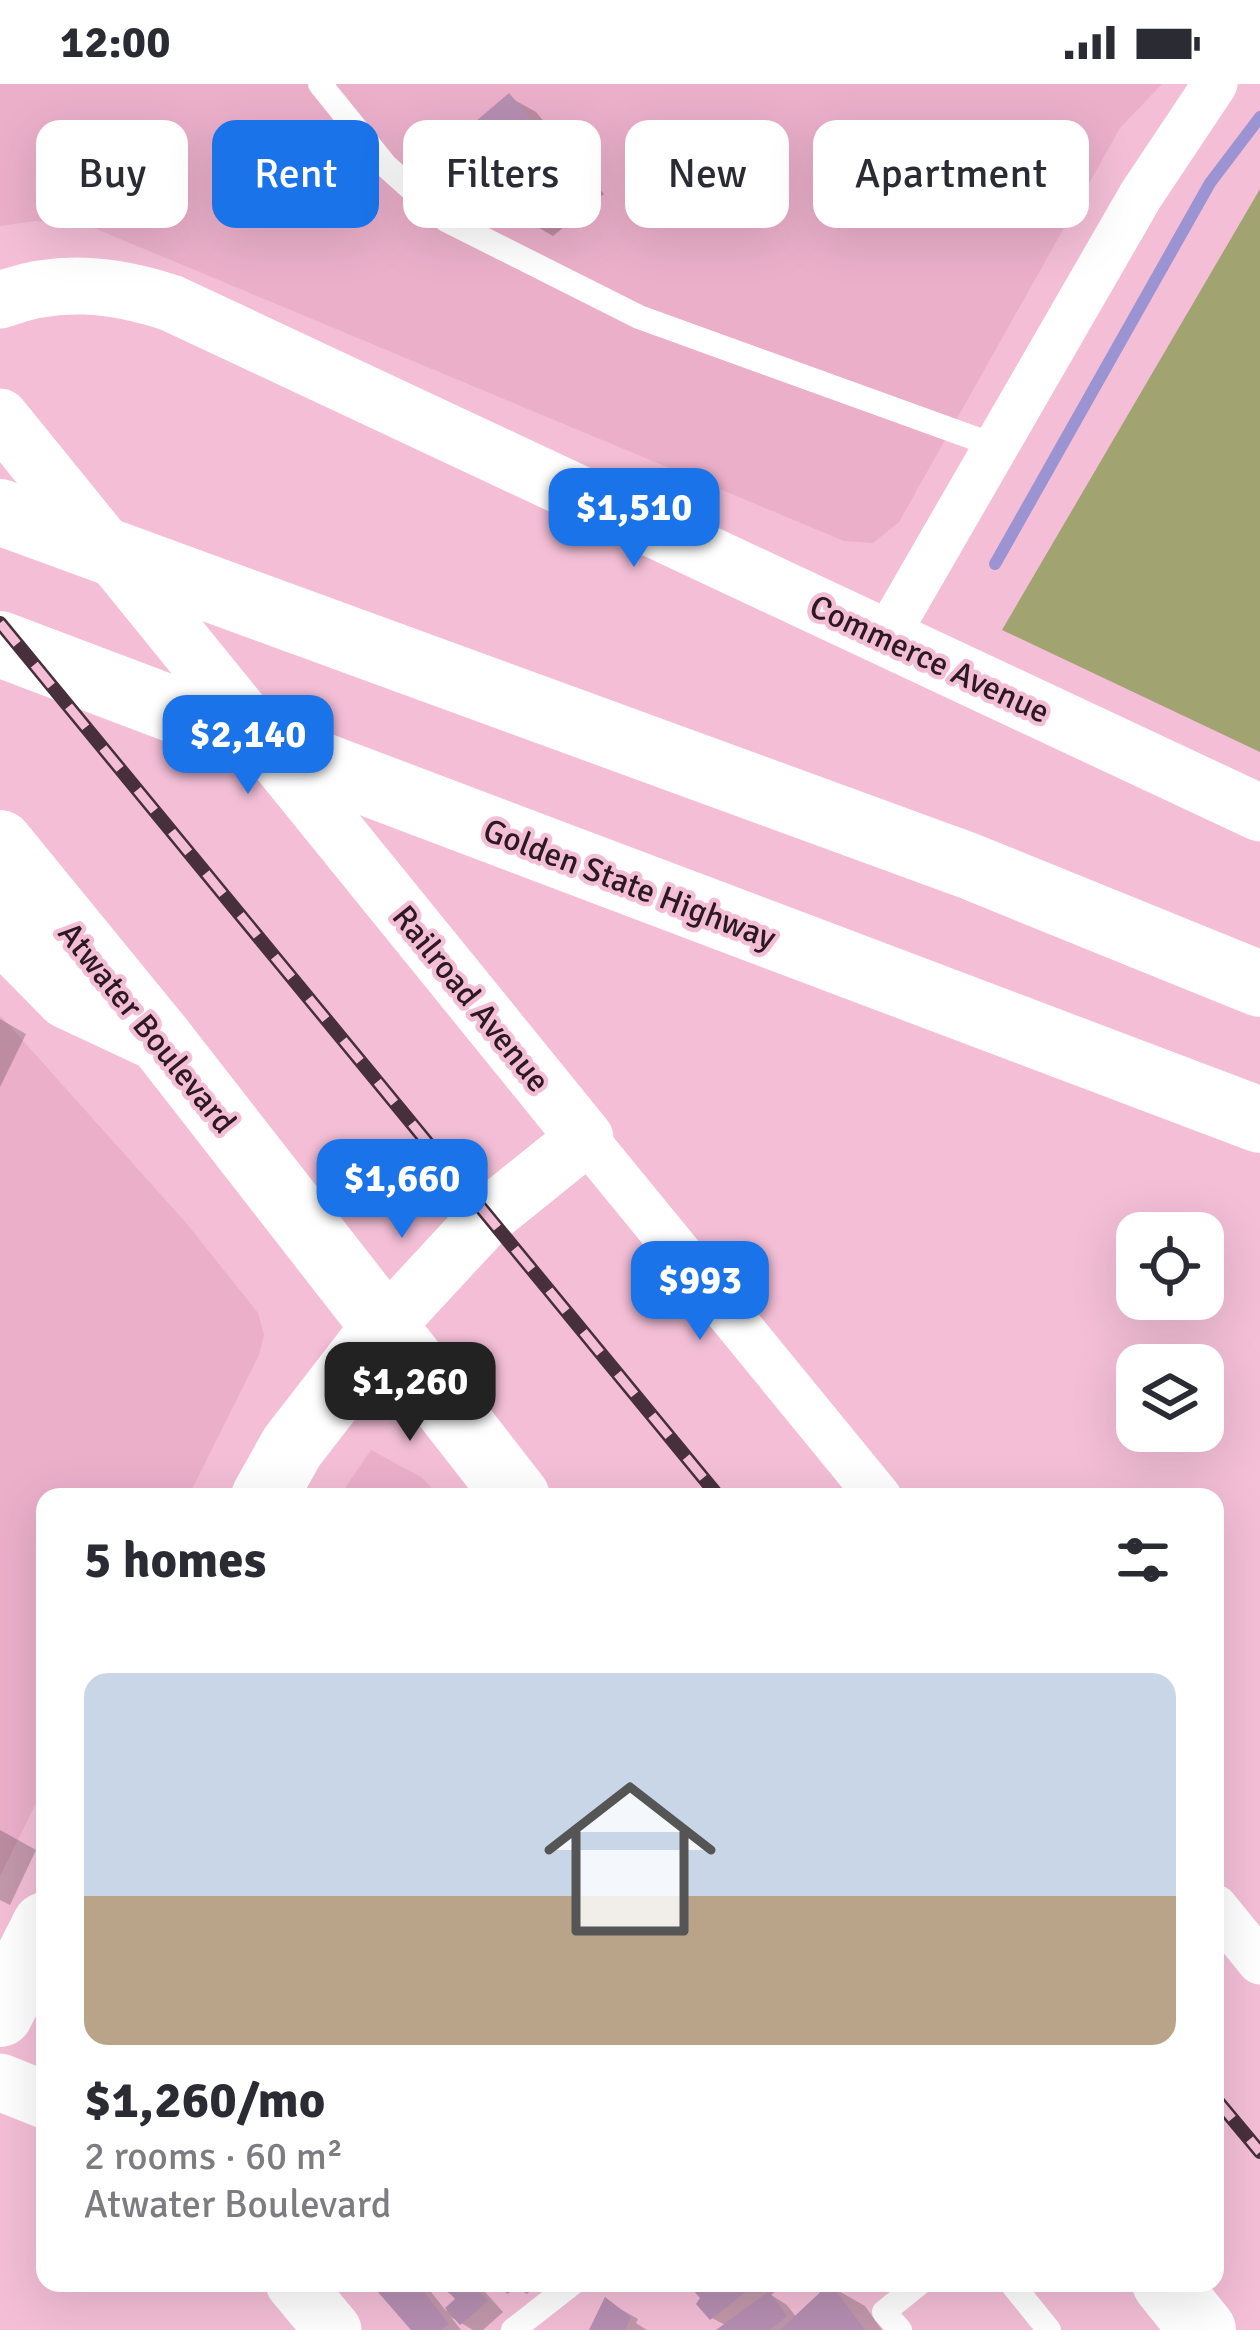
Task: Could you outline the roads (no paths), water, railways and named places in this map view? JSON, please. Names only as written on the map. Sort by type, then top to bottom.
[{"type":"main road","points":[[0,512],[969,866],[1260,984]]},
{"type":"main road","name":"Golden State Highway","points":[[0,644],[1260,1120]]},
{"type":"main road","name":"Atwater Boulevard","points":[[0,843],[160,1039],[510,1488]]},
{"type":"main road","points":[[0,927],[68,996],[160,1039]]},
{"type":"main road","points":[[269,1488],[292,1447],[384,1328]]},
{"type":"main road","points":[[0,2014],[36,1943]]},
{"type":"street","points":[[886,637],[1141,195],[1215,84]]},
{"type":"street","name":"Commerce Avenue","points":[[0,300],[79,284],[127,289],[171,303],[1260,813]]},
{"type":"street","name":"Railroad Avenue","points":[[0,417],[872,1488]]},
{"type":"street","points":[[488,1217],[514,1175],[522,1149],[523,1123],[502,1036]]},
{"type":"street","points":[[384,1328],[488,1217],[585,1138]]},
{"type":"street","points":[[1224,1918],[1260,1962]]},
{"type":"street","points":[[0,2082],[36,2096]]},
{"type":"street","points":[[301,2292],[333,2330]]},
{"type":"lane","points":[[320,84],[386,166],[446,220],[639,317],[996,446]]},
{"type":"lane","points":[[513,2330],[562,2292]]},
{"type":"lane","points":[[900,2330],[884,2312],[909,2292]]},
{"type":"lane","points":[[1018,2292],[1048,2330]]},
{"type":"waterway","points":[[995,564],[1210,183],[1260,117]]},
{"type":"railway","points":[[0,623],[712,1488]]},
{"type":"railway","points":[[1224,2109],[1260,2152]]}]
